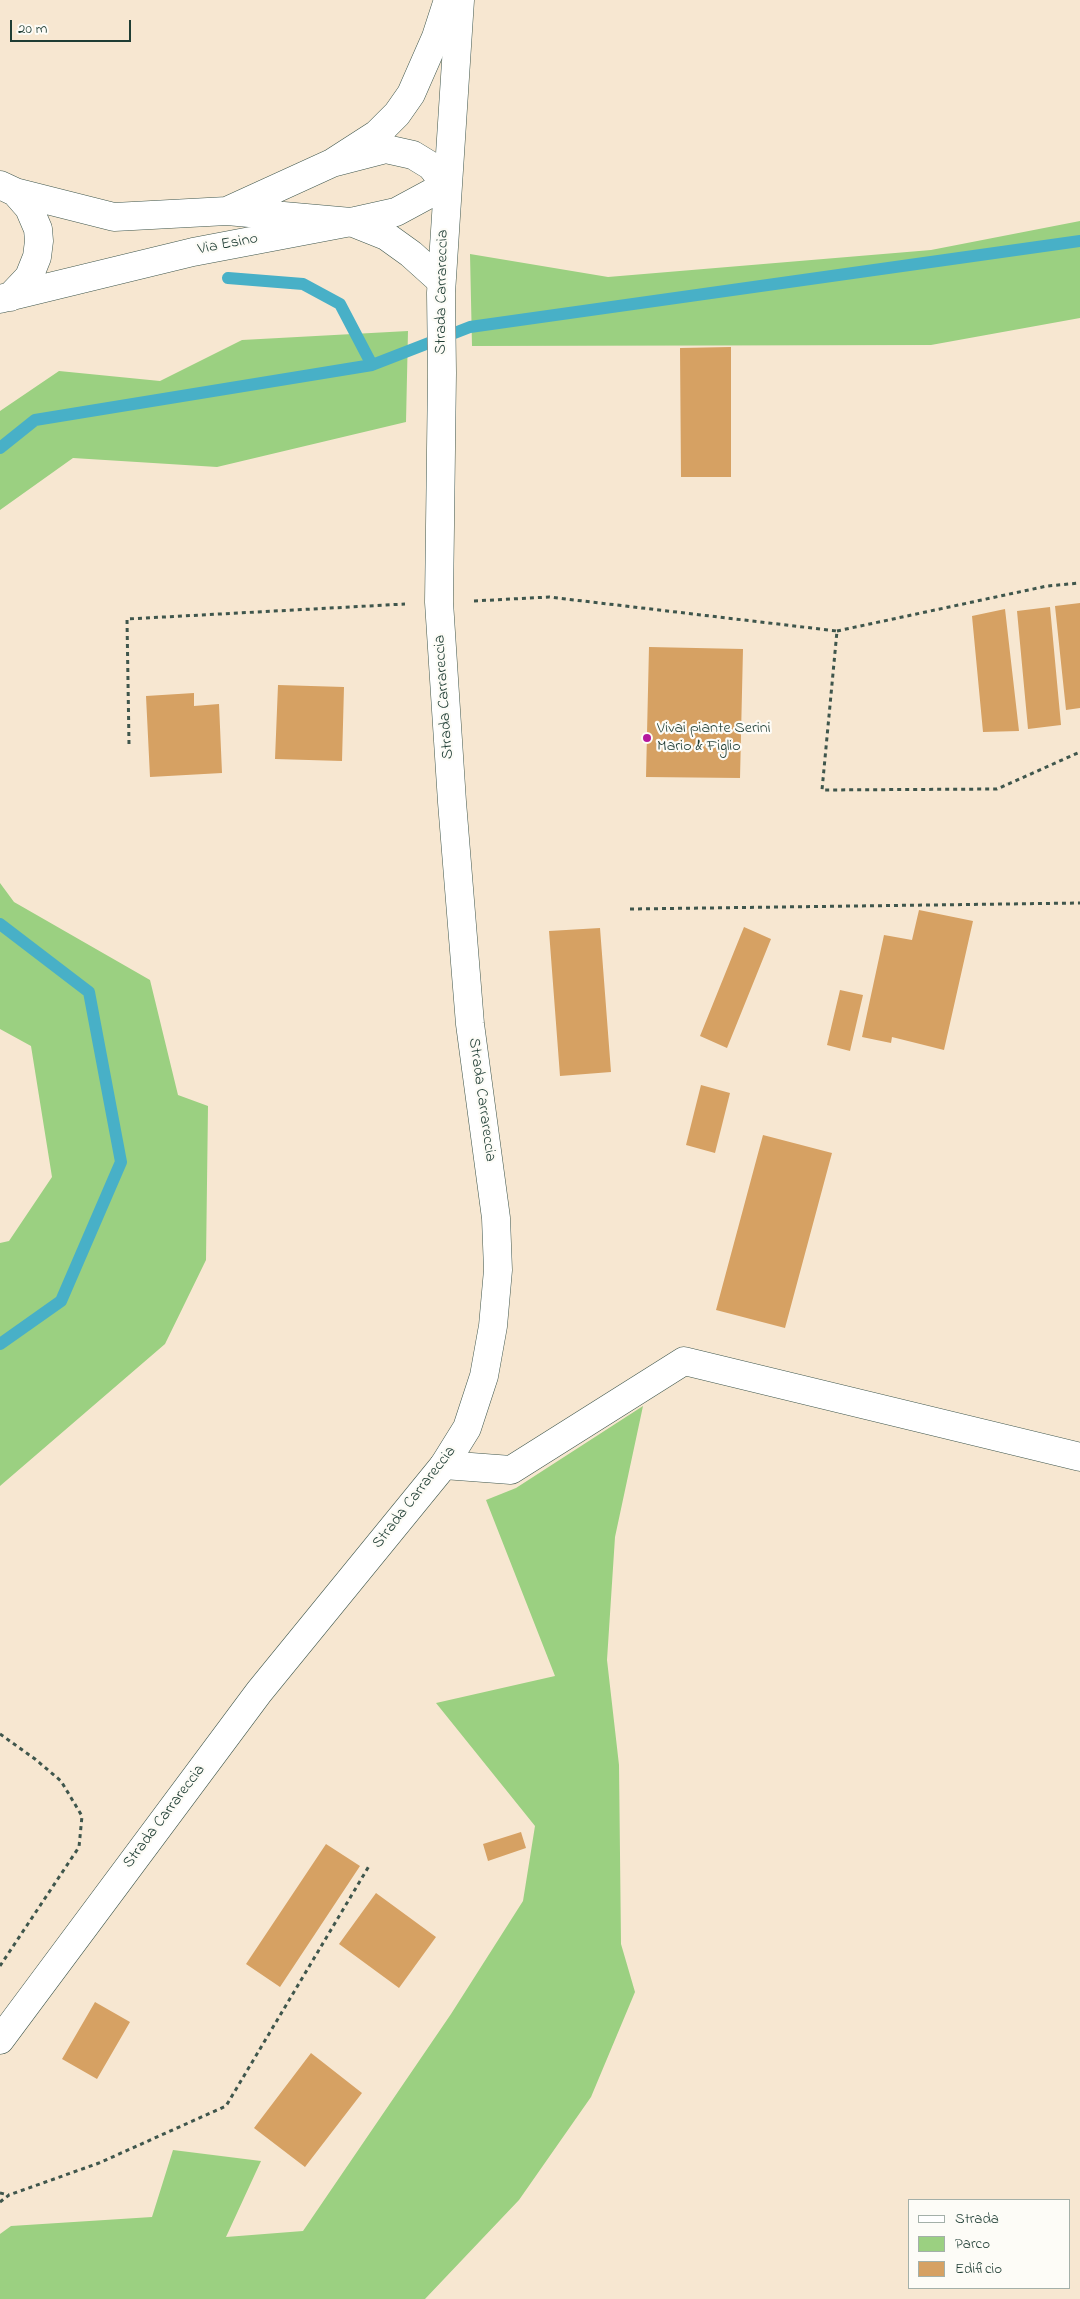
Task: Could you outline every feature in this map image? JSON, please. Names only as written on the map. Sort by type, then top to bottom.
[{"type":"main road","points":[[227,211],[332,163],[377,134],[397,114],[411,94],[436,37],[448,0]]},
{"type":"main road","name":"Strada Carrareccia","points":[[0,2040],[259,1692],[444,1465],[467,1428],[484,1376],[493,1326],[498,1270],[496,1218],[470,1015],[451,792],[439,602],[442,373],[441,287],[446,185],[460,0]]},
{"type":"main road","points":[[332,163],[386,149],[413,155],[431,166],[446,185]]},
{"type":"main road","name":"Via Esino","points":[[5,298],[193,252],[396,212],[446,185]]},
{"type":"main road","points":[[5,192],[114,217],[227,211],[352,222],[386,236],[411,254],[441,287]]},
{"type":"main road","points":[[5,192],[28,208],[38,229],[39,241],[37,257],[29,277],[5,298]]},
{"type":"main road","points":[[444,1465],[511,1470],[684,1360],[1002,1436],[1080,1457]]},
{"type":"path","points":[[129,744],[127,619],[548,597],[837,631],[1047,586],[1080,584]]},
{"type":"path","points":[[837,631],[822,790],[997,789],[1080,752]]},
{"type":"path","points":[[630,909],[1080,903]]},
{"type":"path","points":[[0,1734],[35,1759],[61,1781],[82,1816],[79,1847],[0,1966]]},
{"type":"path","points":[[0,2202],[9,2195],[99,2163],[226,2106],[369,1866]]},
{"type":"path","points":[[0,2193],[9,2195]]},
{"type":"green space","points":[[1080,221],[1080,318],[931,345],[472,346],[470,254],[608,277],[931,250]]},
{"type":"green space","points":[[408,331],[406,422],[217,467],[73,458],[0,510],[0,411],[59,371],[160,381],[242,340]]},
{"type":"green space","points":[[0,883],[14,902],[150,980],[178,1095],[208,1106],[206,1260],[165,1344],[0,1486],[0,1243],[9,1241],[52,1177],[31,1046],[0,1029]]},
{"type":"green space","points":[[643,1406],[615,1537],[607,1660],[619,1765],[621,1944],[635,1992],[591,2097],[519,2200],[425,2299],[0,2299],[0,2234],[11,2226],[152,2217],[173,2150],[261,2161],[226,2237],[303,2231],[451,2014],[523,1901],[535,1826],[436,1703],[555,1676],[486,1500],[516,1488]]},
{"type":"building","points":[[731,347],[731,477],[681,477],[680,348]]},
{"type":"building","points":[[1080,603],[1080,708],[1066,710],[1055,606]]},
{"type":"building","points":[[1050,607],[1061,725],[1028,729],[1017,611]]},
{"type":"building","points":[[1005,609],[1019,731],[983,732],[972,616]]},
{"type":"building","points":[[649,647],[743,649],[740,778],[646,777]]},
{"type":"building","points":[[278,685],[344,687],[342,761],[275,759]]},
{"type":"building","points":[[194,693],[194,706],[219,704],[222,773],[150,777],[146,696]]},
{"type":"building","points":[[919,910],[973,921],[944,1050],[892,1037],[891,1043],[862,1037],[884,935],[912,940]]},
{"type":"building","points":[[744,927],[771,939],[727,1048],[700,1036]]},
{"type":"building","points":[[600,928],[611,1072],[560,1076],[549,931]]},
{"type":"building","points":[[840,990],[863,995],[850,1051],[827,1045]]},
{"type":"building","points":[[701,1085],[730,1093],[715,1153],[686,1145]]},
{"type":"building","points":[[763,1135],[832,1153],[785,1328],[716,1310]]},
{"type":"building","points":[[521,1832],[526,1848],[488,1861],[483,1844]]},
{"type":"building","points":[[326,1844],[360,1866],[280,1987],[246,1964]]},
{"type":"building","points":[[376,1893],[436,1937],[399,1988],[339,1944]]},
{"type":"building","points":[[95,2002],[130,2022],[97,2079],[62,2059]]},
{"type":"building","points":[[311,2053],[362,2093],[305,2167],[254,2128]]},
{"type":"waterway","points":[[0,448],[35,420],[372,365],[470,327],[1080,241]]},
{"type":"waterway","points":[[228,278],[303,284],[340,304],[372,365]]},
{"type":"waterway","points":[[0,924],[89,992],[121,1162],[61,1301],[0,1344]]},
{"type":"place","name":"Vivai piante Serini Mario & Figlio","points":[[647,738]]}]
